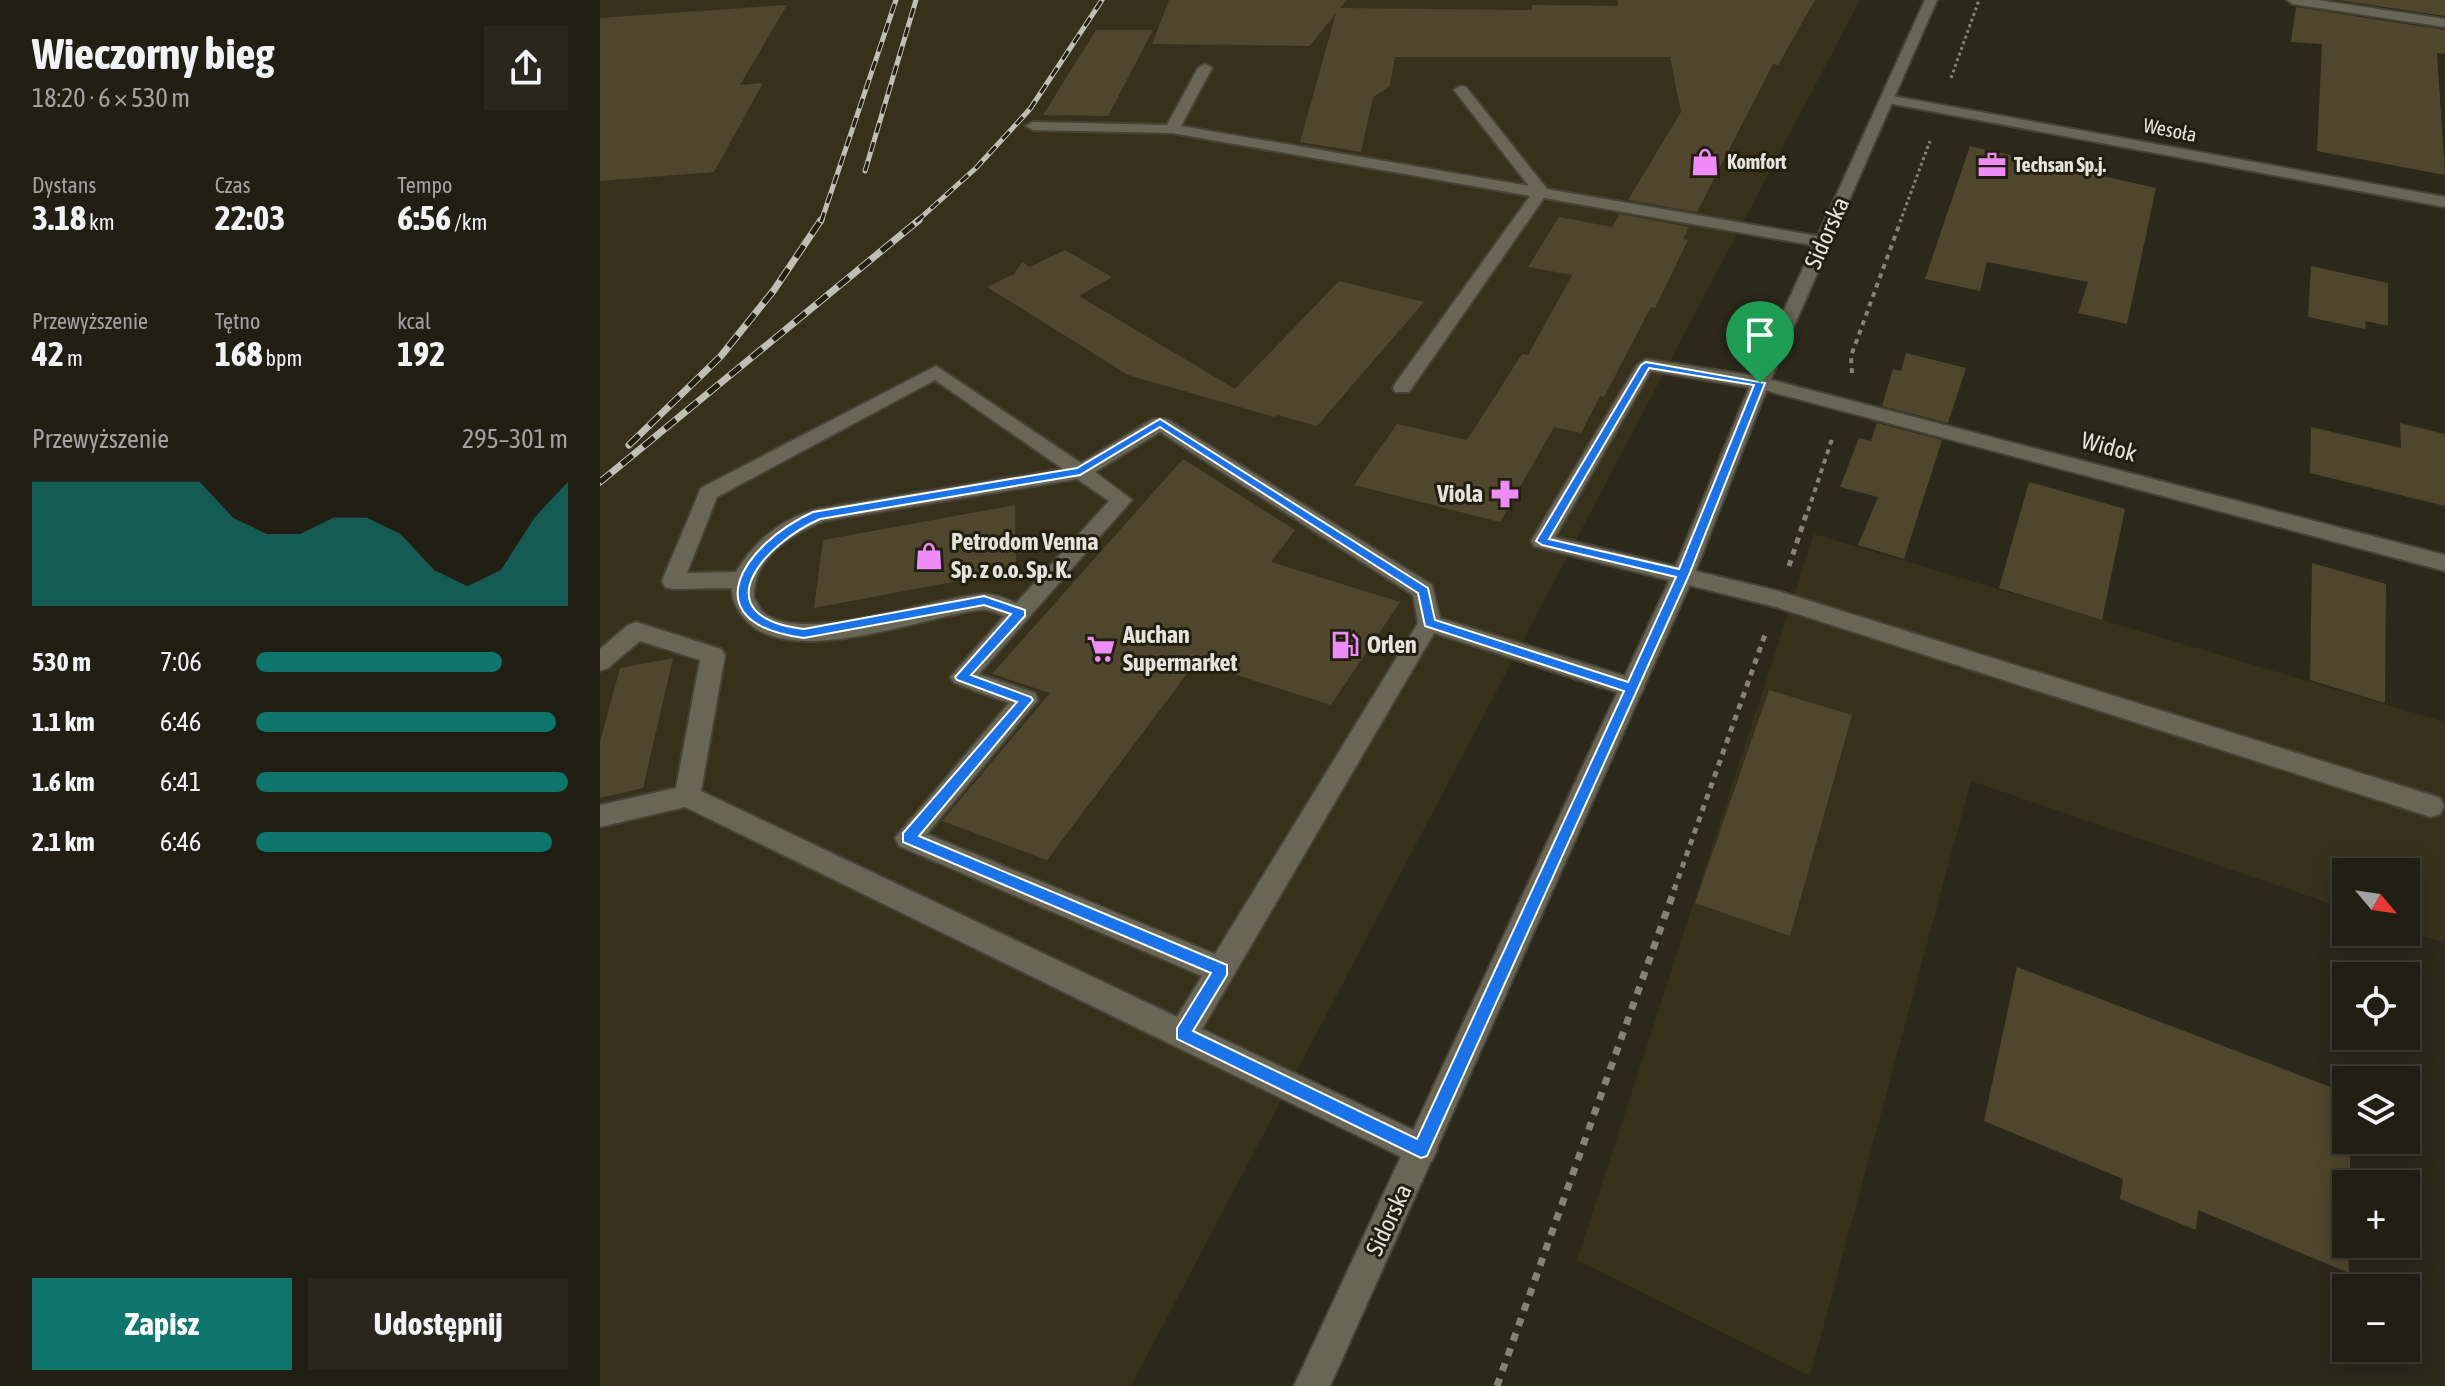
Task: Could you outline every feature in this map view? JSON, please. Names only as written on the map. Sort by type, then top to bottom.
[{"type":"street","name":"Sidorska","points":[[1312,1386],[1683,575],[1760,383],[1931,0]]},
{"type":"street","points":[[2293,0],[2445,23]]},
{"type":"street","points":[[1172,129],[1205,68]]},
{"type":"street","points":[[1461,90],[1541,192]]},
{"type":"street","name":"Wesoła","points":[[1887,99],[2445,202]]},
{"type":"street","points":[[1033,126],[1172,129],[1823,242]]},
{"type":"street","points":[[1402,388],[1541,192]]},
{"type":"street","name":"Widok","points":[[1683,575],[1542,541],[1646,365],[1760,383],[2445,563]]},
{"type":"street","points":[[744,580],[673,581],[708,493],[936,372],[1122,500],[962,677],[1026,700],[908,838],[1221,970]]},
{"type":"street","points":[[1020,613],[984,601],[804,633],[781,630],[762,623],[749,611],[743,597],[744,580],[751,565],[778,537],[817,515],[1080,471],[1160,423],[1424,591],[1429,623],[1183,1034]]},
{"type":"street","points":[[1683,575],[1778,599],[2431,806]]},
{"type":"street","points":[[1429,623],[1632,688]]},
{"type":"street","points":[[600,662],[636,631],[713,655],[687,796]]},
{"type":"street","points":[[600,816],[687,796],[1421,1150]]},
{"type":"path","points":[[1951,82],[1979,0]]},
{"type":"path","points":[[1852,378],[1851,356],[1934,133]]},
{"type":"path","points":[[1497,1386],[1778,599],[1834,433]]},
{"type":"shaded area","points":[[600,0],[1860,0],[1131,1386],[600,1386]]},
{"type":"shaded area","points":[[1814,534],[2445,722],[2445,943],[2420,935],[2420,858],[2332,858],[2332,904],[1971,781],[1810,1376],[1577,1260]]},
{"type":"building","points":[[1169,0],[1347,0],[1340,8],[1532,10],[1532,5],[1618,6],[1618,0],[1815,0],[1778,65],[1773,64],[1697,212],[1628,200],[1681,112],[1670,57],[1395,57],[1390,86],[1373,97],[1361,152],[1300,142],[1336,13],[1310,46],[1152,44]]},
{"type":"building","points":[[2337,0],[2445,0],[2445,16]]},
{"type":"building","points":[[787,5],[740,85],[763,83],[714,172],[600,181],[600,18]]},
{"type":"building","points":[[2296,7],[2445,30],[2445,54],[2437,53],[2445,175],[2317,151],[2322,44],[2291,42]]},
{"type":"building","points":[[1096,30],[1153,30],[1108,116],[1043,115]]},
{"type":"building","points":[[1970,146],[2156,188],[2127,324],[2078,313],[2088,282],[1987,262],[1980,291],[1925,279]]},
{"type":"building","points":[[1620,214],[1689,227],[1683,239],[1688,240],[1655,308],[1651,307],[1604,397],[1600,396],[1581,433],[1554,427],[1500,522],[1354,485],[1397,424],[1467,440],[1522,354],[1528,355],[1572,275],[1528,267],[1559,217],[1612,227]]},
{"type":"building","points":[[1065,250],[1112,277],[1079,296],[1235,389],[1339,281],[1424,302],[1317,426],[1128,375],[987,287],[1014,274],[1022,262],[1030,267]]},
{"type":"building","points":[[2311,266],[2388,283],[2388,326],[2366,321],[2365,329],[2308,317]]},
{"type":"building","points":[[1906,353],[1966,368],[1948,423],[1882,406],[1893,369],[1901,371]]},
{"type":"building","points":[[1877,423],[1942,440],[1904,559],[1858,545],[1878,497],[1840,487],[1859,438],[1871,441]]},
{"type":"building","points":[[2400,423],[2445,434],[2445,506],[2310,473],[2311,427],[2401,448]]},
{"type":"building","points":[[1183,459],[1295,530],[1271,562],[1400,602],[1331,705],[1196,662],[1047,860],[942,821],[1050,693],[992,674]]},
{"type":"building","points":[[2029,482],[2125,509],[2102,620],[1999,588]]},
{"type":"building","points":[[1015,505],[1016,570],[814,608],[823,540]]},
{"type":"building","points":[[2312,563],[2386,584],[2385,703],[2310,680]]},
{"type":"building","points":[[673,658],[643,788],[600,798],[600,742],[620,668]]},
{"type":"building","points":[[1769,690],[1852,715],[1790,936],[1695,903]]},
{"type":"building","points":[[2017,967],[2332,1088],[2332,1154],[2350,1154],[2350,1170],[2332,1170],[2332,1258],[2348,1258],[2349,1273],[2198,1210],[2196,1230],[2120,1199],[2123,1179],[1984,1121]]},
{"type":"railway","points":[[821,222],[896,0]]},
{"type":"railway","points":[[865,171],[916,0]]},
{"type":"railway","points":[[916,222],[976,168],[1030,109],[1102,0]]},
{"type":"railway","points":[[629,445],[721,356],[774,290],[821,220]]},
{"type":"railway","points":[[600,482],[919,220]]},
{"type":"place","name":"Komfort","points":[[1705,162]]},
{"type":"place","name":"Techsan Sp.j.","points":[[1992,165]]},
{"type":"place","name":"Viola","points":[[1505,494]]},
{"type":"place","name":"Petrodom Venna Sp. z o.o. Sp. K.","points":[[929,556]]},
{"type":"place","name":"Orlen","points":[[1345,645]]},
{"type":"place","name":"Auchan Supermarket","points":[[1101,649]]},
{"type":"route","points":[[1760,383],[1646,365],[1542,541],[1683,575],[1658,631],[1632,688],[1421,1150],[1183,1034],[1221,970],[908,838],[1026,700],[962,677],[1020,613],[984,601],[835,630],[804,633],[781,630],[762,623],[749,611],[743,597],[744,580],[763,550],[796,525],[817,515],[1080,471],[1160,423],[1424,591],[1429,623],[1632,688],[1683,575],[1760,383]]}]
